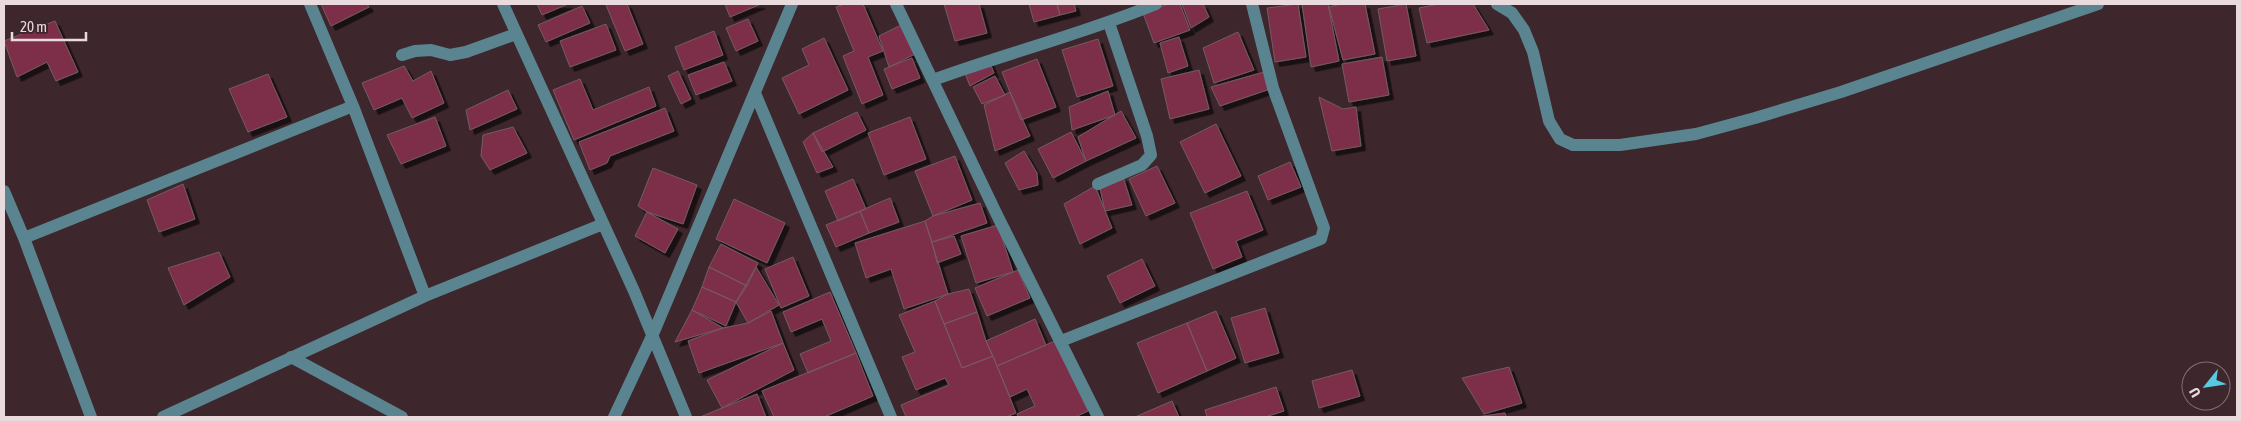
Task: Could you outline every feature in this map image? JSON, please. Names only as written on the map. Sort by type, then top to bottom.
[{"type":"street","points":[[310,4],[353,106],[425,296]]},
{"type":"street","points":[[503,4],[653,334],[686,417]]},
{"type":"street","points":[[614,417],[653,334],[792,4]]},
{"type":"street","points":[[896,4],[997,214],[1098,417]]},
{"type":"street","points":[[933,80],[990,59],[1109,23],[1156,4]]},
{"type":"street","points":[[1061,341],[1322,239],[1324,228],[1273,88],[1252,4]]},
{"type":"street","points":[[1496,4],[1512,13],[1524,30],[1533,52],[1548,121],[1560,139],[1573,145],[1620,145],[1696,134],[1841,92],[2098,4]]},
{"type":"street","points":[[1098,184],[1142,165],[1151,155],[1147,136],[1109,23]]},
{"type":"street","points":[[402,54],[431,50],[450,55],[466,52],[516,34]]},
{"type":"street","points":[[754,92],[891,417]]},
{"type":"street","points":[[24,238],[353,106]]},
{"type":"street","points":[[4,191],[24,238],[91,417]]},
{"type":"street","points":[[163,417],[425,296],[603,224]]},
{"type":"street","points":[[290,357],[402,417]]},
{"type":"building","points":[[321,4],[367,4],[369,7],[331,26]]},
{"type":"building","points":[[537,4],[568,4],[542,15]]},
{"type":"building","points":[[627,4],[643,44],[625,51],[606,5]]},
{"type":"building","points":[[725,4],[761,4],[730,17]]},
{"type":"building","points":[[844,4],[863,4],[883,51],[868,57],[883,95],[862,104],[843,56],[854,51],[836,7]]},
{"type":"building","points":[[944,4],[979,4],[987,33],[955,41]]},
{"type":"building","points":[[1029,4],[1057,4],[1060,15],[1034,22]]},
{"type":"building","points":[[1057,4],[1074,4],[1076,11],[1060,15]]},
{"type":"building","points":[[1169,4],[1180,4],[1190,30],[1154,43],[1143,13]]},
{"type":"building","points":[[1182,4],[1203,4],[1209,17],[1191,28]]},
{"type":"building","points":[[1298,4],[1306,57],[1275,62],[1267,8]]},
{"type":"building","points":[[1302,4],[1328,4],[1339,61],[1311,67]]},
{"type":"building","points":[[1341,4],[1365,4],[1375,54],[1343,60],[1329,7]]},
{"type":"building","points":[[1406,4],[1416,56],[1387,61],[1378,9]]},
{"type":"building","points":[[1439,4],[1473,4],[1489,30],[1427,43],[1419,8]]},
{"type":"building","points":[[582,6],[590,23],[546,42],[538,25]]},
{"type":"building","points":[[748,19],[758,41],[736,51],[726,28]]},
{"type":"building","points":[[55,21],[78,72],[56,81],[47,62],[17,77],[4,41]]},
{"type":"building","points":[[606,24],[616,50],[570,67],[560,41]]},
{"type":"building","points":[[903,24],[915,54],[889,67],[879,36]]},
{"type":"building","points":[[714,31],[723,55],[684,70],[675,47]]},
{"type":"building","points":[[1238,32],[1254,70],[1214,83],[1203,48]]},
{"type":"building","points":[[1179,37],[1188,66],[1168,73],[1160,43]]},
{"type":"building","points":[[824,38],[848,90],[799,114],[782,78],[809,65],[802,49]]},
{"type":"building","points":[[1098,39],[1113,86],[1077,97],[1062,50]]},
{"type":"building","points":[[1382,57],[1389,95],[1349,102],[1342,64]]},
{"type":"building","points":[[912,58],[920,78],[892,89],[884,69]]},
{"type":"building","points":[[1037,59],[1056,107],[1021,120],[1002,72]]},
{"type":"building","points":[[989,61],[994,73],[970,86],[964,71]]},
{"type":"building","points":[[724,62],[732,81],[696,95],[688,75]]},
{"type":"building","points":[[404,66],[413,81],[431,71],[444,103],[412,118],[402,98],[374,110],[362,83]]},
{"type":"building","points":[[1199,70],[1209,109],[1170,119],[1161,79]]},
{"type":"building","points":[[678,71],[691,99],[681,104],[668,76]]},
{"type":"building","points":[[1264,72],[1270,89],[1220,106],[1211,87]]},
{"type":"building","points":[[268,74],[287,117],[248,132],[229,89]]},
{"type":"building","points":[[995,76],[1005,95],[982,104],[973,87]]},
{"type":"building","points":[[580,79],[593,110],[649,87],[656,106],[574,140],[553,90]]},
{"type":"building","points":[[508,90],[517,109],[470,130],[466,110]]},
{"type":"building","points":[[1108,91],[1115,115],[1072,130],[1069,107]]},
{"type":"building","points":[[1010,92],[1030,136],[995,151],[984,105]]},
{"type":"building","points":[[1319,97],[1343,109],[1356,107],[1361,146],[1332,151]]},
{"type":"building","points":[[665,108],[674,131],[610,156],[607,163],[590,170],[579,142]]},
{"type":"building","points":[[1121,111],[1136,138],[1086,161],[1078,137]]},
{"type":"building","points":[[857,112],[866,130],[822,152],[813,133]]},
{"type":"building","points":[[435,117],[446,146],[401,164],[387,135]]},
{"type":"building","points":[[910,117],[926,159],[884,175],[868,133]]},
{"type":"building","points":[[1216,124],[1241,176],[1205,193],[1180,142]]},
{"type":"building","points":[[513,127],[527,153],[490,170],[481,156],[483,135]]},
{"type":"building","points":[[1071,132],[1086,161],[1053,178],[1038,149]]},
{"type":"building","points":[[813,133],[833,167],[817,173],[803,142]]},
{"type":"building","points":[[1024,151],[1037,173],[1038,185],[1019,190],[1005,163]]},
{"type":"building","points":[[955,156],[972,200],[933,216],[915,171]]},
{"type":"building","points":[[1290,162],[1301,187],[1268,200],[1258,176]]},
{"type":"building","points":[[1157,166],[1175,203],[1146,216],[1129,179]]},
{"type":"building","points":[[653,168],[697,185],[683,224],[647,212],[638,206]]},
{"type":"building","points":[[1123,177],[1132,205],[1105,211],[1100,188]]},
{"type":"building","points":[[853,179],[866,209],[838,221],[825,191]]},
{"type":"building","points":[[183,184],[195,219],[159,232],[147,200]]},
{"type":"building","points":[[1095,186],[1112,228],[1080,244],[1064,204]]},
{"type":"building","points":[[1247,191],[1263,230],[1236,241],[1242,257],[1213,269],[1190,213]]},
{"type":"building","points":[[890,198],[899,222],[869,233],[860,211]]},
{"type":"building","points":[[734,199],[785,223],[767,263],[716,239]]},
{"type":"building","points":[[980,203],[987,223],[932,242],[925,221],[933,216]]},
{"type":"building","points":[[860,211],[869,233],[836,247],[826,225]]},
{"type":"building","points":[[647,212],[678,229],[665,253],[635,236]]},
{"type":"building","points":[[925,221],[948,294],[904,309],[891,269],[866,278],[855,243]]},
{"type":"building","points":[[998,225],[1013,272],[976,283],[961,236]]},
{"type":"building","points":[[954,236],[961,254],[937,263],[932,242]]},
{"type":"building","points":[[721,244],[758,263],[747,286],[709,267]]},
{"type":"building","points":[[219,252],[230,277],[184,305],[168,268]]},
{"type":"building","points":[[793,257],[809,296],[781,308],[765,269]]},
{"type":"building","points":[[1142,259],[1155,286],[1120,303],[1107,276]]},
{"type":"building","points":[[709,267],[747,286],[736,302],[702,287]]},
{"type":"building","points":[[756,267],[779,305],[748,323],[736,302]]},
{"type":"building","points":[[1018,270],[1030,298],[987,316],[975,288]]},
{"type":"building","points":[[702,287],[736,302],[726,326],[692,310]]},
{"type":"building","points":[[969,289],[977,312],[944,324],[935,301],[948,294]]},
{"type":"building","points":[[830,292],[856,353],[808,373],[800,354],[831,341],[822,319],[791,332],[783,312]]},
{"type":"building","points":[[935,301],[962,368],[993,356],[1016,413],[1006,417],[906,417],[901,405],[949,385],[945,378],[916,390],[902,357],[915,352],[899,315]]},
{"type":"building","points":[[1265,308],[1279,353],[1245,363],[1231,318]]},
{"type":"building","points":[[692,310],[723,328],[675,342]]},
{"type":"building","points":[[771,311],[783,343],[699,373],[688,341],[723,328],[748,323]]},
{"type":"building","points":[[1216,311],[1236,358],[1207,371],[1187,323]]},
{"type":"building","points":[[977,312],[993,356],[962,368],[944,324]]},
{"type":"building","points":[[1035,319],[1046,345],[997,366],[986,341]]},
{"type":"building","points":[[1187,323],[1207,371],[1158,393],[1137,343]]},
{"type":"building","points":[[1055,341],[1088,411],[1075,417],[1018,417],[1017,414],[1035,406],[1027,389],[1010,397],[997,366]]},
{"type":"building","points":[[783,343],[794,370],[722,408],[707,380]]},
{"type":"building","points":[[856,353],[873,396],[824,417],[774,417],[762,391]]},
{"type":"building","points":[[1509,367],[1522,403],[1484,414],[1462,378]]},
{"type":"building","points":[[1352,370],[1360,396],[1319,408],[1312,381]]},
{"type":"building","points":[[1276,387],[1284,411],[1265,417],[1207,417],[1205,410]]},
{"type":"building","points":[[757,394],[766,417],[700,417],[722,408]]},
{"type":"building","points":[[1172,401],[1179,417],[1135,417]]},
{"type":"building","points":[[1505,413],[1506,417],[1476,417]]}]
